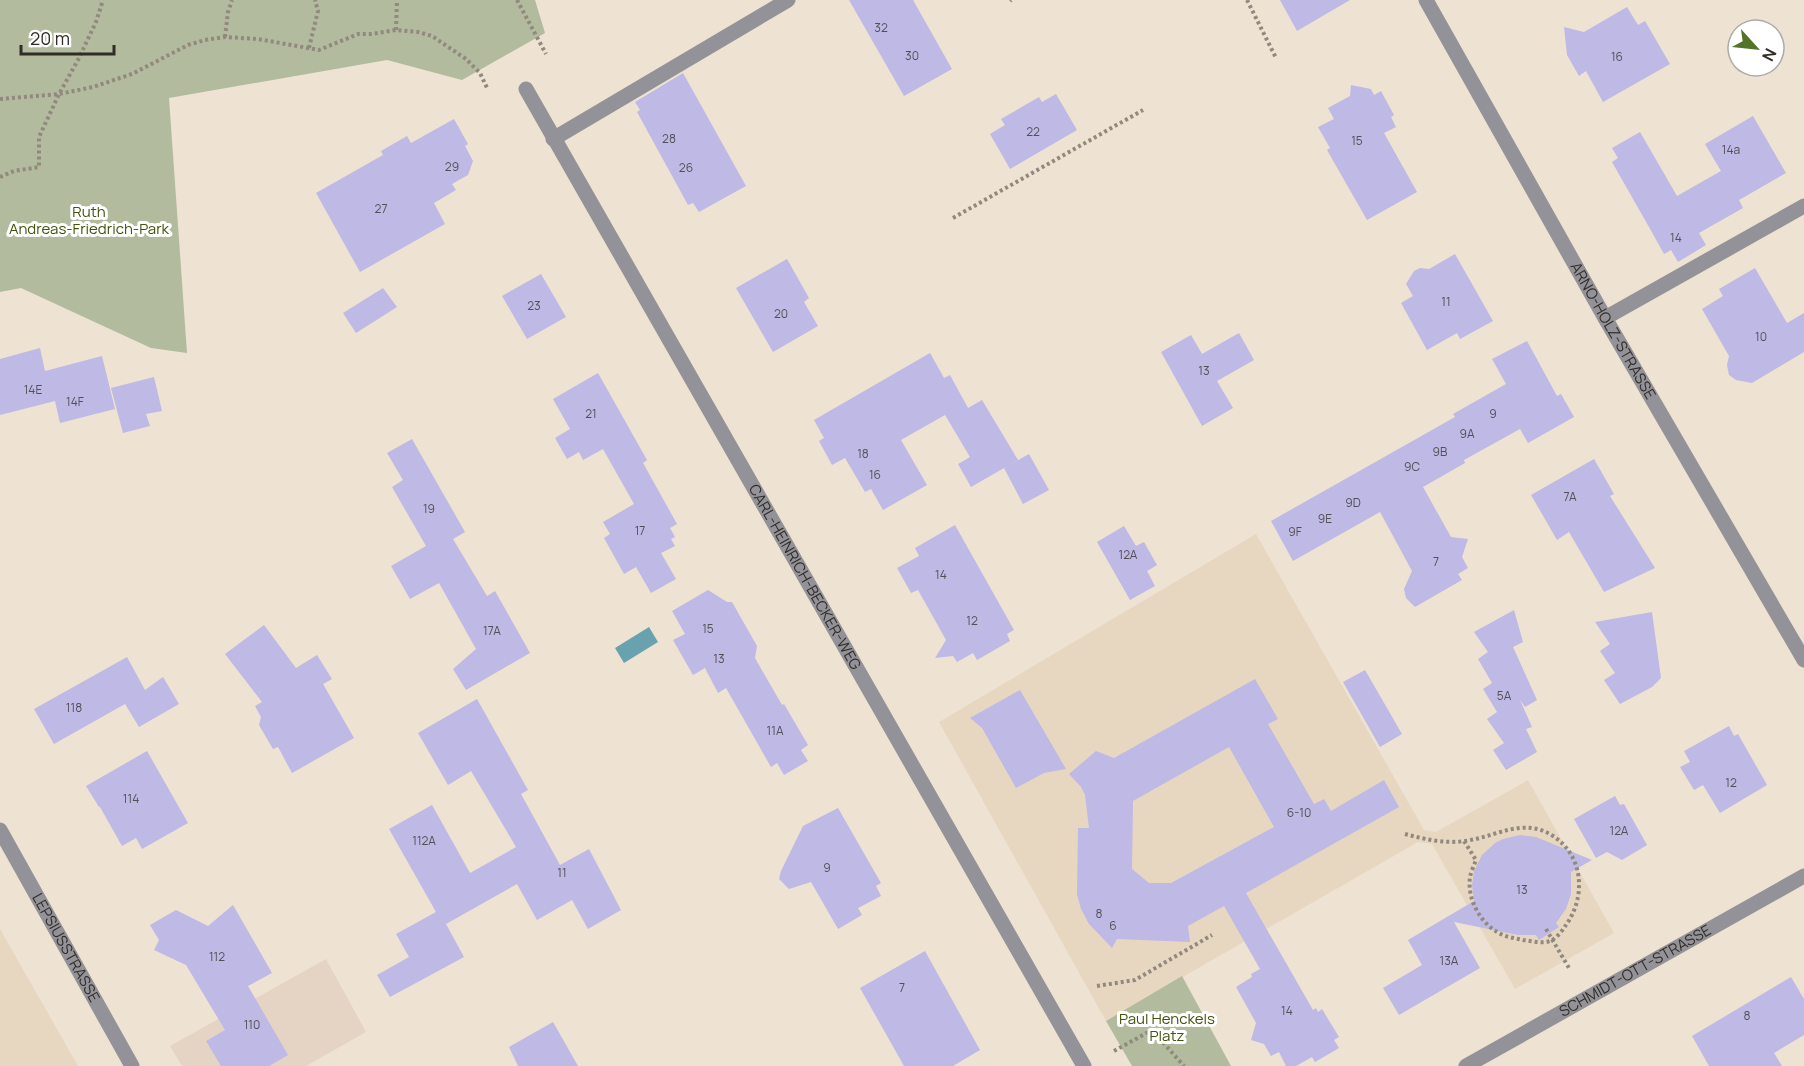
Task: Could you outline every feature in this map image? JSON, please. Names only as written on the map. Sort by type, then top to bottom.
[{"type":"street","points":[[553,139],[788,0]]},
{"type":"street","name":"ARNO-HOLZ-STRASSE","points":[[1426,0],[1605,318],[1804,660]]},
{"type":"street","name":"CARL-HEINRICH-BECKER-WEG","points":[[526,89],[1084,1066]]},
{"type":"street","points":[[1605,318],[1804,206]]},
{"type":"street","name":"LEPSIUSSTRASSE","points":[[0,830],[132,1066]]},
{"type":"street","name":"SCHMIDT-OTT-STRASSE","points":[[1466,1066],[1804,876]]},
{"type":"path","points":[[0,177],[14,171],[39,167],[39,137],[96,22],[103,0]]},
{"type":"path","points":[[225,37],[232,0]]},
{"type":"path","points":[[309,48],[318,11],[315,0]]},
{"type":"path","points":[[396,30],[397,0]]},
{"type":"path","points":[[517,0],[546,54]]},
{"type":"path","points":[[1247,0],[1276,58]]},
{"type":"path","points":[[0,99],[59,94],[93,87],[132,74],[188,45],[205,40],[225,37],[258,39],[319,50],[358,34],[396,30],[432,36],[466,59],[480,73],[488,90]]},
{"type":"path","points":[[952,218],[1143,110]]},
{"type":"path","points":[[1406,834],[1429,840],[1464,841],[1511,828],[1533,828],[1552,836],[1567,849],[1577,868],[1580,886],[1576,905],[1569,921],[1553,940],[1545,943],[1511,938],[1498,933],[1486,924],[1473,905],[1470,878],[1476,860],[1464,841]]},
{"type":"path","points":[[1546,929],[1569,968]]},
{"type":"path","points":[[1096,986],[1134,980],[1212,935]]},
{"type":"path","points":[[1114,1051],[1152,1030],[1184,1066]]},
{"type":"shaded area","points":[[1256,534],[1424,830],[1436,832],[1528,780],[1614,933],[1515,989],[1432,844],[1418,842],[1106,1021],[939,722]]},
{"type":"shaded area","points":[[0,929],[78,1066],[0,1066]]},
{"type":"shaded area","points":[[326,959],[366,1032],[306,1066],[182,1066],[170,1046]]},
{"type":"green space","name":"Ruth Andreas-Friedrich-Park","points":[[0,0],[535,0],[545,33],[462,80],[387,60],[169,98],[187,353],[151,348],[21,288],[0,292]]},
{"type":"green space","name":"Paul Henckels Platz","points":[[1182,976],[1231,1066],[1132,1066],[1106,1021]]},
{"type":"water","points":[[649,627],[658,642],[624,663],[615,648]]},
{"type":"building","points":[[849,0],[913,0],[952,69],[904,96]]},
{"type":"building","points":[[1280,0],[1350,0],[1297,31]]},
{"type":"building","points":[[1627,7],[1638,25],[1645,21],[1670,64],[1603,102],[1586,71],[1579,76],[1567,55],[1564,27],[1584,32]]},
{"type":"building","points":[[683,73],[746,186],[699,212],[693,203],[688,205],[637,112],[640,110],[635,102]]},
{"type":"building","points":[[1351,85],[1371,89],[1374,95],[1381,91],[1394,115],[1391,117],[1396,127],[1384,133],[1417,192],[1367,220],[1327,150],[1330,148],[1318,127],[1334,119],[1328,108],[1350,96]]},
{"type":"building","points":[[1056,94],[1077,130],[1010,169],[990,134],[1005,125],[1001,119],[1039,97],[1042,102]]},
{"type":"building","points":[[1753,116],[1786,173],[1739,200],[1743,208],[1699,233],[1706,245],[1678,262],[1671,250],[1664,254],[1612,162],[1618,158],[1612,148],[1640,132],[1677,196],[1721,171],[1705,144]]},
{"type":"building","points":[[454,119],[468,144],[465,146],[473,161],[468,175],[452,184],[456,190],[434,203],[445,224],[360,272],[316,193],[383,155],[381,151],[407,136],[411,143]]},
{"type":"building","points":[[1455,254],[1493,321],[1460,339],[1457,333],[1427,350],[1401,303],[1413,296],[1406,284],[1414,271],[1420,268],[1429,269]]},
{"type":"building","points":[[787,259],[809,298],[804,302],[818,326],[773,352],[736,288]]},
{"type":"building","points":[[1755,268],[1787,323],[1804,313],[1804,352],[1752,383],[1736,380],[1729,375],[1727,365],[1729,356],[1702,309],[1723,296],[1719,289]]},
{"type":"building","points":[[541,274],[566,317],[527,339],[502,296]]},
{"type":"building","points":[[383,288],[397,307],[356,333],[343,313]]},
{"type":"building","points":[[1239,333],[1254,360],[1217,381],[1233,408],[1202,426],[1161,352],[1191,335],[1202,354]]},
{"type":"building","points":[[1527,341],[1557,396],[1561,394],[1574,417],[1528,443],[1520,429],[1464,460],[1465,463],[1423,487],[1451,537],[1468,539],[1462,557],[1468,568],[1458,574],[1462,580],[1415,607],[1406,598],[1404,589],[1412,571],[1380,512],[1293,561],[1271,521],[1455,417],[1453,414],[1506,384],[1492,359]]},
{"type":"building","points":[[40,348],[45,371],[102,356],[115,409],[60,423],[55,401],[0,415],[0,359]]},
{"type":"building","points":[[930,353],[944,378],[950,375],[968,408],[982,400],[1018,460],[971,487],[958,464],[970,457],[945,415],[901,440],[927,485],[883,510],[871,489],[865,492],[845,458],[832,465],[819,441],[824,438],[814,420]]},
{"type":"building","points":[[598,373],[647,460],[643,463],[677,524],[670,528],[675,537],[671,539],[675,546],[661,553],[676,579],[651,593],[636,567],[624,574],[604,538],[610,534],[603,522],[634,504],[603,449],[583,460],[579,452],[567,459],[555,438],[570,429],[553,399]]},
{"type":"building","points":[[154,377],[162,411],[146,414],[150,426],[123,433],[111,388]]},
{"type":"building","points":[[412,439],[465,532],[453,539],[487,596],[495,591],[530,653],[466,690],[453,669],[476,649],[439,583],[410,599],[391,566],[426,546],[392,487],[403,480],[387,453]]},
{"type":"building","points":[[1029,454],[1049,490],[1023,504],[1004,468]]},
{"type":"building","points":[[1594,459],[1614,494],[1610,496],[1655,568],[1604,592],[1569,532],[1557,540],[1531,495]]},
{"type":"building","points":[[955,525],[1014,630],[1007,634],[1010,641],[977,660],[973,653],[957,662],[953,656],[935,658],[946,640],[918,590],[911,593],[897,568],[919,556],[915,548]]},
{"type":"building","points":[[1124,526],[1136,546],[1144,542],[1157,565],[1147,571],[1155,586],[1130,600],[1097,542]]},
{"type":"building","points":[[708,590],[727,602],[732,602],[757,646],[755,658],[808,745],[801,750],[808,761],[784,775],[777,763],[771,767],[726,688],[718,693],[705,668],[693,675],[673,640],[685,634],[672,611]]},
{"type":"building","points":[[1514,610],[1523,642],[1513,647],[1537,700],[1525,707],[1520,700],[1532,727],[1526,729],[1537,752],[1506,770],[1493,750],[1504,743],[1487,719],[1497,712],[1483,689],[1492,683],[1478,659],[1488,652],[1474,632]]},
{"type":"building","points":[[1652,612],[1661,678],[1652,687],[1620,704],[1604,680],[1615,673],[1600,651],[1610,644],[1595,622]]},
{"type":"building","points":[[264,625],[296,668],[317,655],[332,679],[323,684],[354,738],[292,773],[278,747],[273,749],[259,725],[261,717],[255,706],[262,702],[225,654]]},
{"type":"building","points":[[127,657],[145,690],[163,677],[179,704],[139,727],[125,704],[54,744],[34,709]]},
{"type":"building","points":[[1365,670],[1402,734],[1380,747],[1343,682]]},
{"type":"building","points":[[1255,679],[1278,719],[1268,724],[1314,804],[1324,799],[1331,811],[1384,780],[1399,807],[1246,893],[1313,1010],[1316,1008],[1318,1012],[1322,1009],[1339,1037],[1334,1040],[1339,1048],[1315,1062],[1312,1057],[1296,1066],[1286,1066],[1279,1052],[1271,1056],[1264,1044],[1251,1040],[1256,1023],[1236,987],[1260,969],[1224,906],[1188,926],[1190,942],[1117,939],[1112,948],[1089,924],[1081,909],[1077,894],[1078,828],[1089,828],[1085,795],[1069,774],[1096,751],[1114,758]],"holes":[[[1229,747],[1274,827],[1171,883],[1149,883],[1132,869],[1133,801]]]},
{"type":"building","points":[[1020,690],[1066,769],[1044,773],[1016,788],[982,728],[970,718]]},
{"type":"building","points":[[477,699],[528,790],[521,794],[560,865],[589,849],[621,910],[588,929],[572,900],[537,920],[517,884],[446,924],[464,957],[390,997],[377,975],[409,957],[396,934],[436,912],[389,829],[432,805],[470,873],[516,847],[471,771],[448,785],[418,733]]},
{"type":"building","points":[[1729,726],[1734,736],[1738,734],[1767,785],[1720,813],[1703,785],[1694,790],[1680,767],[1690,762],[1684,751]]},
{"type":"building","points":[[147,751],[188,823],[142,849],[136,838],[122,846],[86,786]]},
{"type":"building","points":[[1615,796],[1620,805],[1624,804],[1647,845],[1622,860],[1607,852],[1596,858],[1574,819]]},
{"type":"building","points":[[838,808],[881,883],[876,886],[881,896],[858,908],[862,915],[838,929],[811,882],[789,889],[779,879],[803,826]]},
{"type":"building","points":[[1520,835],[1536,837],[1592,860],[1571,872],[1571,894],[1566,909],[1556,923],[1559,927],[1539,940],[1536,935],[1518,935],[1454,922],[1480,968],[1399,1015],[1383,988],[1422,965],[1408,940],[1474,901],[1472,885],[1474,871],[1482,855],[1495,843]]},
{"type":"building","points":[[233,905],[272,973],[248,986],[288,1055],[269,1066],[221,1066],[206,1041],[225,1030],[186,965],[154,950],[159,940],[150,925],[176,910],[208,926]]},
{"type":"building","points":[[925,951],[980,1050],[953,1066],[904,1066],[860,988]]},
{"type":"building","points":[[1791,977],[1804,999],[1804,1035],[1774,1053],[1782,1066],[1709,1066],[1692,1036]]},
{"type":"building","points":[[553,1022],[578,1066],[518,1066],[509,1047]]}]
